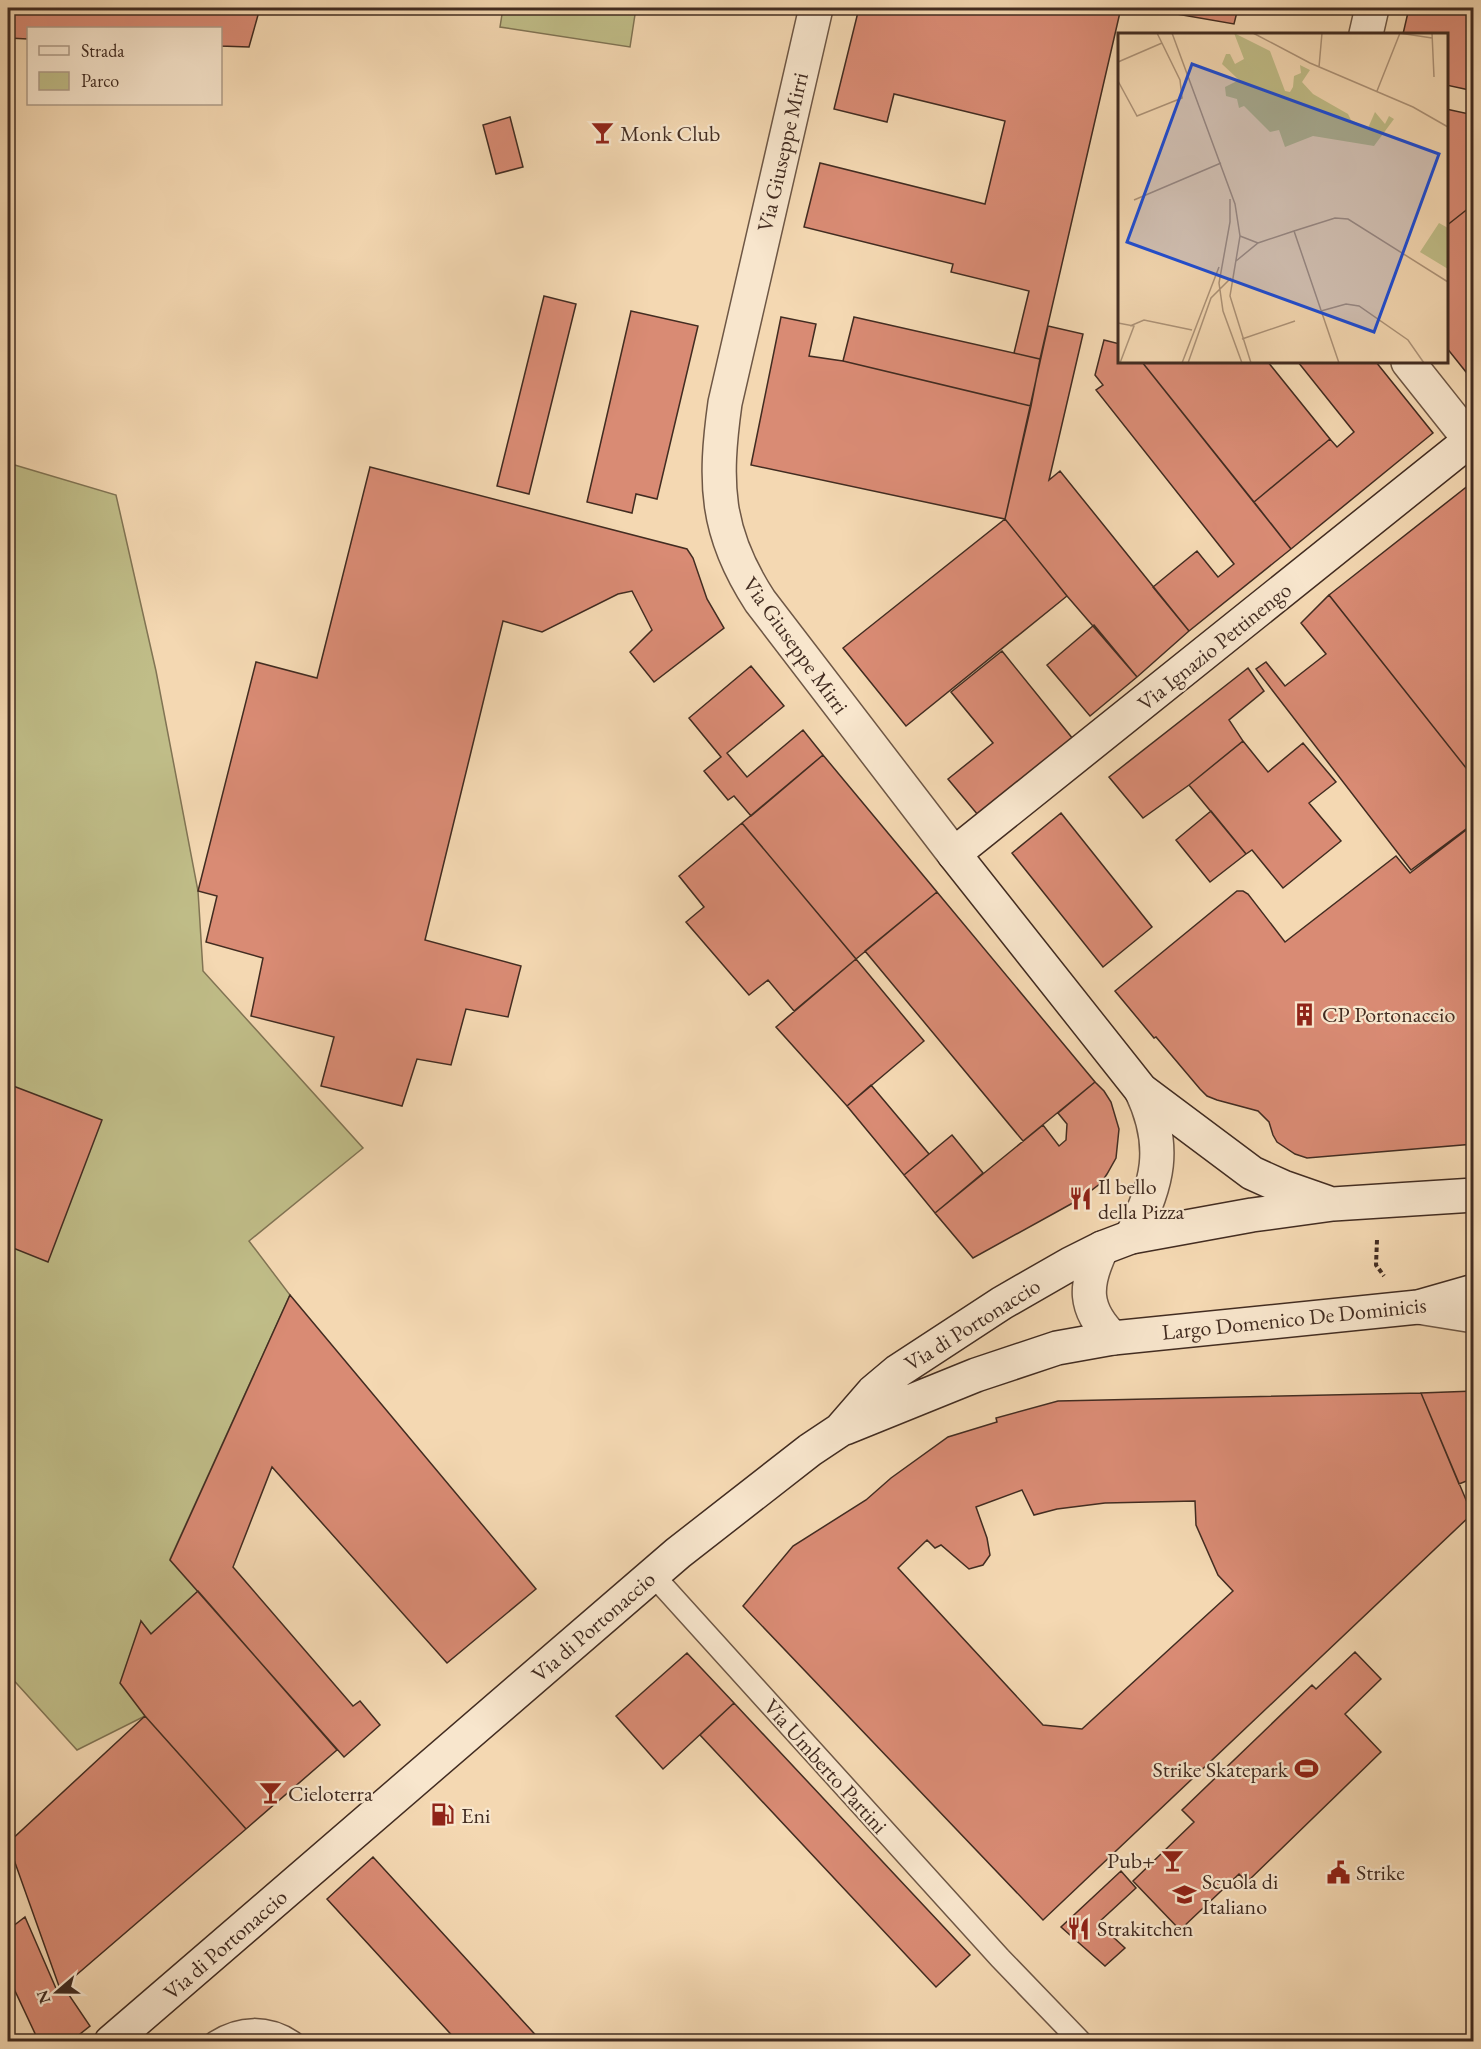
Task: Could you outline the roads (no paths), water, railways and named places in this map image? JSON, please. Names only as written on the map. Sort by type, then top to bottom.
[{"type":"main road","name":"Via Giuseppe Mirri","points":[[816,8],[725,403],[718,465],[722,517],[742,573],[760,601],[954,854],[1141,1090],[1252,1173],[1333,1204]]},
{"type":"main road","points":[[1366,33],[1372,8]]},
{"type":"main road","points":[[1409,363],[1472,439]]},
{"type":"main road","name":"Via Ignazio Pettinengo","points":[[954,854],[1472,439]]},
{"type":"main road","name":"Via Giuseppe Mirri","points":[[1116,1243],[1145,1210],[1153,1187],[1156,1162],[1154,1123],[1141,1090]]},
{"type":"main road","points":[[1113,1338],[1099,1324],[1092,1311],[1090,1297],[1091,1276],[1116,1243],[1252,1215],[1333,1204],[1470,1198]]},
{"type":"main road","name":"Via di Portonaccio","points":[[111,2042],[723,1516],[840,1430],[873,1392],[898,1371],[1002,1303],[1116,1243]]},
{"type":"main road","name":"Largo Domenico De Dominicis","points":[[840,1430],[976,1375],[1039,1353],[1079,1344],[1113,1338],[1418,1307],[1473,1291]]},
{"type":"main road","points":[[1418,1307],[1473,1316]]},
{"type":"lane","name":"Via Umberto Partini","points":[[653,1575],[1000,1958],[1081,2042]]},
{"type":"lane","points":[[215,2042],[225,2035],[248,2029],[273,2032],[293,2042]]},
{"type":"place","name":"Monk Club","points":[[602,133]]},
{"type":"place","name":"CP Portonaccio","points":[[1304,1014]]},
{"type":"place","name":"Il bello della Pizza","points":[[1080,1199]]},
{"type":"place","name":"Strike Skatepark","points":[[1306,1769]]},
{"type":"place","name":"Cieloterra","points":[[270,1793]]},
{"type":"place","name":"Eni","points":[[443,1815]]},
{"type":"place","name":"Pub+","points":[[1173,1860]]},
{"type":"place","name":"Strike","points":[[1338,1872]]},
{"type":"place","name":"Scuola di Italiano","points":[[1184,1894]]},
{"type":"place","name":"Strakitchen","points":[[1079,1928]]}]
